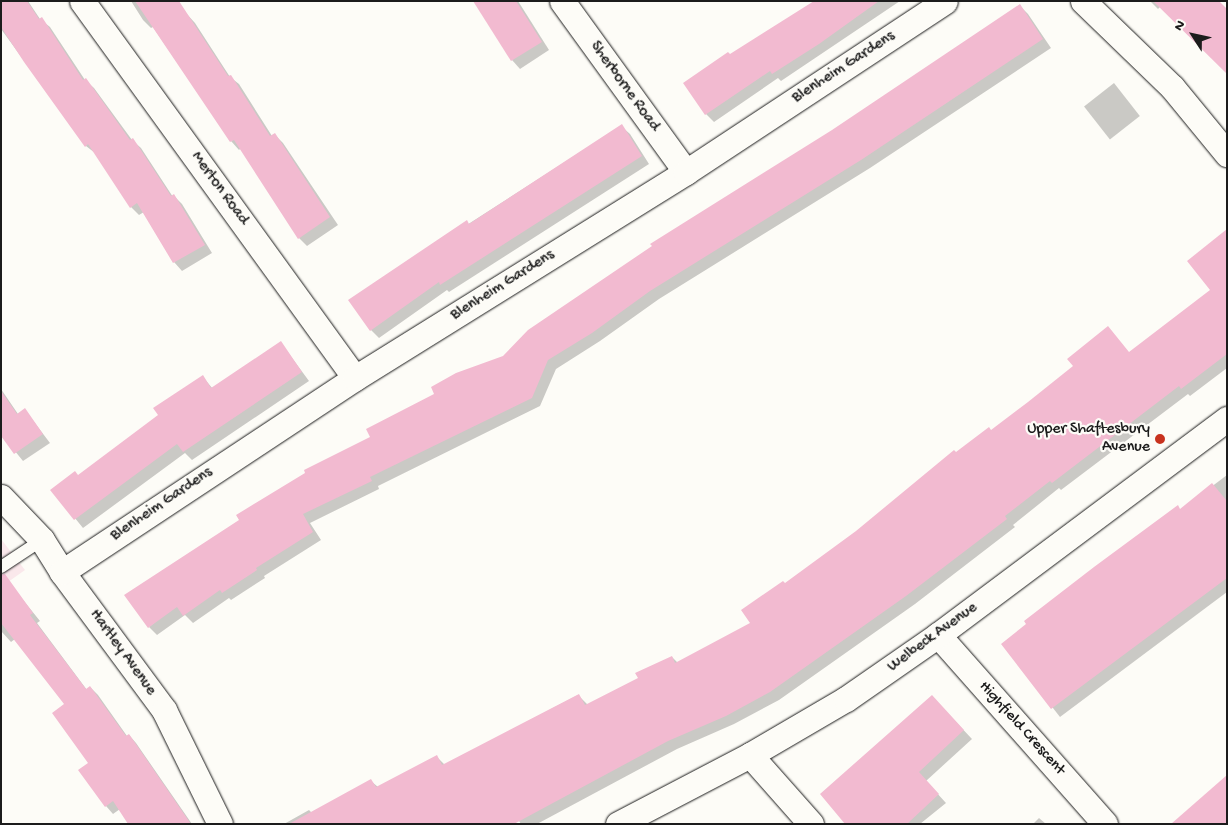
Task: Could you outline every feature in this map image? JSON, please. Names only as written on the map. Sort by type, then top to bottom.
[{"type":"street","name":"Merton Road","points":[[82,1],[355,378]]},
{"type":"street","name":"Sherborne Road","points":[[562,1],[686,172]]},
{"type":"street","name":"Blenheim Gardens","points":[[62,572],[355,378],[686,172],[945,1]]},
{"type":"street","points":[[1083,1],[1172,87],[1227,154]]},
{"type":"street","name":"Welbeck Avenue","points":[[618,824],[750,755],[846,699],[938,635],[1227,419]]},
{"type":"street","name":"Hartley Avenue","points":[[1,498],[42,540],[62,572],[164,710],[220,824]]},
{"type":"street","name":"Highfield Crescent","points":[[938,635],[1105,824]]},
{"type":"street","points":[[750,755],[811,824]]},
{"type":"lane","points":[[1,567],[42,540]]},
{"type":"shaded area","points":[[1,539],[25,570],[1,587]]},
{"type":"building","points":[[1,1],[27,1],[39,19],[42,17],[83,80],[86,78],[130,140],[133,138],[171,196],[174,194],[205,245],[173,263],[137,203],[130,208],[88,144],[85,147],[1,27]]},
{"type":"building","points":[[135,1],[179,1],[228,76],[231,75],[270,136],[275,133],[330,217],[298,239],[234,140],[230,142]]},
{"type":"building","points":[[473,1],[516,1],[542,42],[511,61]]},
{"type":"building","points":[[814,1],[879,1],[819,44],[772,74],[770,71],[705,115],[683,83],[728,52],[730,54]]},
{"type":"building","points":[[1153,1],[1219,1],[1227,9],[1227,74]]},
{"type":"building","points":[[1020,4],[1043,39],[861,160],[650,291],[592,333],[548,360],[532,398],[370,477],[372,481],[303,514],[313,532],[256,568],[257,570],[222,593],[220,590],[183,616],[177,607],[148,628],[124,595],[239,520],[236,515],[305,473],[304,470],[370,437],[366,429],[434,394],[431,387],[456,373],[503,356],[528,330],[652,246],[650,244],[832,130]]},
{"type":"building","points":[[622,124],[642,156],[440,285],[439,282],[370,331],[348,300],[467,220],[469,224]]},
{"type":"building","points":[[1227,229],[1227,354],[1181,389],[1179,386],[1052,483],[1050,481],[1005,516],[1007,519],[906,596],[770,692],[726,716],[668,741],[514,824],[289,824],[371,779],[376,787],[437,755],[442,765],[579,694],[585,705],[638,678],[635,673],[672,656],[675,663],[750,623],[741,610],[783,581],[785,583],[856,531],[954,450],[956,452],[989,427],[991,430],[1028,402],[1073,366],[1067,359],[1108,326],[1129,352],[1210,290],[1187,261]]},
{"type":"building","points":[[281,341],[302,372],[183,452],[177,444],[74,520],[50,490],[75,471],[78,475],[158,415],[153,408],[203,375],[211,388]]},
{"type":"building","points":[[1,391],[17,414],[25,408],[43,434],[14,454],[1,436]]},
{"type":"building","points":[[1212,483],[1227,501],[1227,578],[1051,709],[1001,644],[1026,624],[1024,621],[1094,567],[1178,505],[1180,509]]},
{"type":"building","points":[[5,574],[33,613],[30,615],[86,689],[90,686],[126,736],[129,734],[191,824],[128,824],[113,801],[105,807],[78,770],[88,763],[52,713],[64,704],[1,623],[1,575]]},
{"type":"building","points":[[932,695],[964,730],[919,772],[939,794],[907,824],[845,824],[820,794]]},
{"type":"building","points":[[1227,775],[1227,824],[1171,824]]},
{"type":"place","name":"Upper Shaftesbury Avenue","points":[[1160,439]]}]
